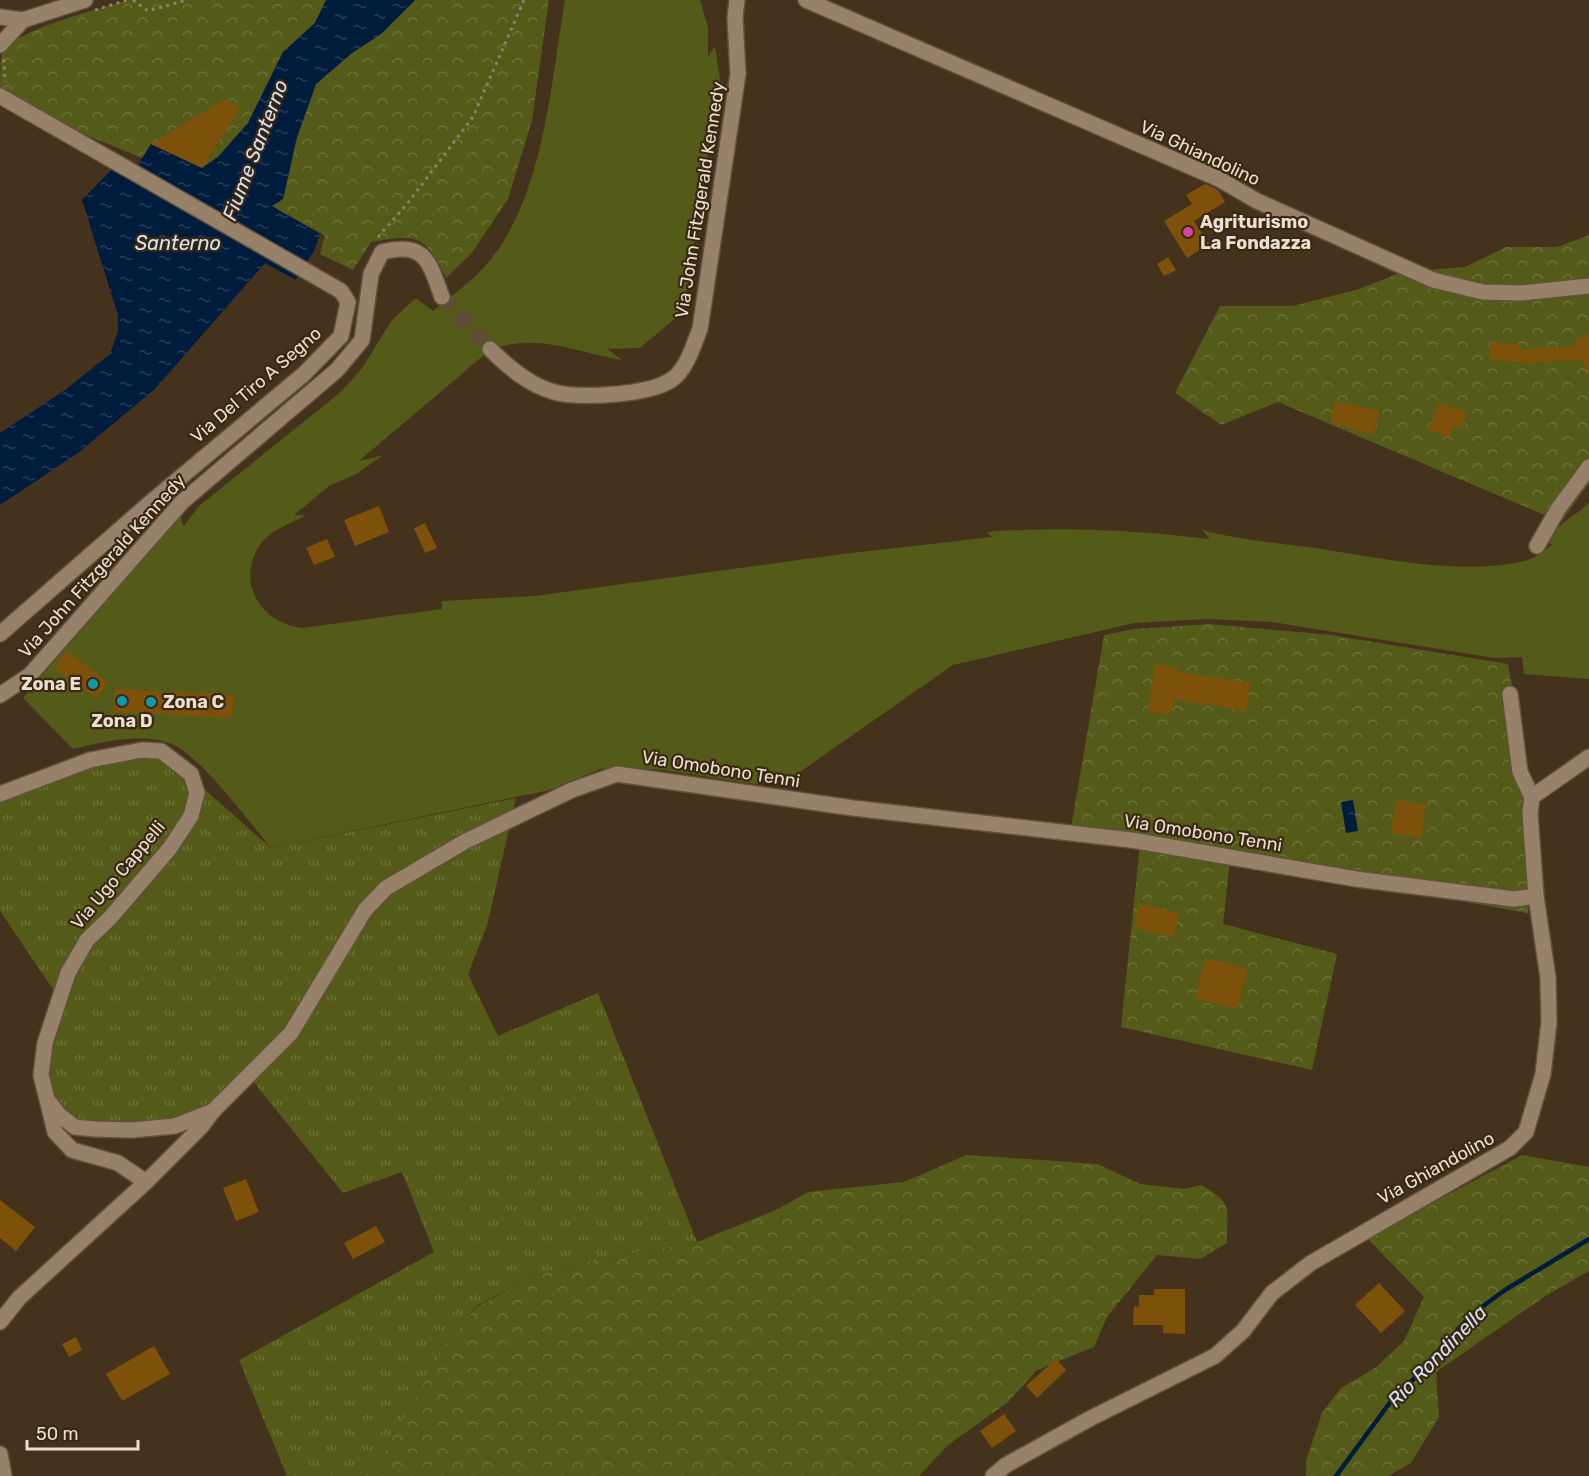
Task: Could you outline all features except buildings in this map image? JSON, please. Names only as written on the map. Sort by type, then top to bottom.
[{"type":"street","name":"Via John Fitzgerald Kennedy","points":[[490,350],[510,370],[554,392],[639,393],[672,380],[688,357],[700,329],[738,74],[735,18],[737,0]]},
{"type":"street","name":"Via Ghiandolino","points":[[806,0],[1220,179],[1257,201],[1433,280],[1483,292],[1522,293],[1589,286]]},
{"type":"street","points":[[0,17],[23,20],[89,5]]},
{"type":"street","points":[[4,48],[23,20]]},
{"type":"street","name":"Via Del Tiro A Segno","points":[[0,96],[341,291],[348,302],[340,336],[304,374],[151,502],[0,634]]},
{"type":"street","name":"Via John Fitzgerald Kennedy","points":[[0,695],[30,675],[182,502],[337,370],[362,340],[371,274],[382,252],[407,247],[421,253],[434,275],[442,297]]},
{"type":"street","points":[[1537,546],[1558,509],[1589,467]]},
{"type":"street","name":"Via Ghiandolino","points":[[993,1476],[1006,1465],[1091,1418],[1215,1356],[1243,1331],[1272,1293],[1311,1263],[1510,1148],[1526,1132],[1543,1074],[1549,1022],[1548,978],[1536,896],[1530,813],[1532,797],[1520,772],[1510,694]]},
{"type":"street","name":"Via Ugo Cappelli","points":[[0,794],[90,760],[142,750],[161,751],[178,762],[190,774],[196,793],[191,816],[170,848],[110,918],[87,940],[68,973],[45,1043],[41,1075],[55,1132],[72,1150],[118,1163],[146,1182]]},
{"type":"street","points":[[1532,797],[1589,757]]},
{"type":"street","name":"Via Omobono Tenni","points":[[47,1099],[59,1115],[75,1126],[94,1129],[132,1130],[175,1126],[213,1111],[291,1033],[365,910],[386,888],[466,841],[572,790],[616,774],[853,808],[1131,840],[1367,880],[1514,899],[1536,896]]},
{"type":"street","points":[[0,1322],[20,1298],[146,1182],[201,1127],[213,1111]]},
{"type":"street","points":[[0,1454],[4,1476]]},
{"type":"path","points":[[89,5],[127,0]]},
{"type":"path","points":[[133,0],[148,11],[187,0]]},
{"type":"path","points":[[374,244],[473,117],[524,0]]},
{"type":"path","points":[[0,89],[6,86],[4,48]]},
{"type":"green space","points":[[128,0],[326,0],[315,23],[283,52],[248,123],[218,157],[202,168],[151,144],[142,158],[38,115],[0,94],[2,52],[11,44],[24,35],[41,28]]},
{"type":"green space","points":[[415,0],[549,0],[532,120],[508,199],[471,254],[446,278],[439,263],[425,245],[409,238],[371,242],[353,270],[320,254],[325,235],[271,206],[283,199],[297,137],[316,84],[352,53],[381,34]]},
{"type":"green space","points":[[565,0],[700,0],[708,28],[708,57],[715,46],[720,80],[683,312],[640,348],[607,349],[622,360],[540,343],[507,345],[490,350],[359,461],[383,455],[358,473],[329,486],[294,515],[306,515],[266,537],[254,556],[250,570],[251,584],[255,597],[274,618],[302,628],[442,609],[442,601],[535,596],[843,554],[992,537],[987,532],[1015,530],[1099,530],[1210,539],[1202,530],[1244,539],[1420,564],[1473,567],[1499,565],[1525,561],[1543,552],[1552,545],[1546,539],[1561,524],[1589,503],[1589,679],[1524,674],[1522,657],[1494,658],[1272,622],[1208,619],[1134,623],[953,665],[797,774],[755,784],[663,770],[618,767],[600,769],[550,790],[271,848],[208,773],[181,749],[169,743],[133,739],[109,741],[73,749],[23,698],[177,516],[181,516],[183,527],[199,506],[342,391],[363,367],[391,321],[416,298],[433,311],[464,287],[491,259],[509,232],[523,202],[543,136]]},
{"type":"green space","points":[[1589,235],[1589,483],[1561,522],[1278,402],[1221,425],[1175,393],[1220,306],[1293,306],[1359,289],[1402,272],[1465,267],[1506,247],[1557,247]]},
{"type":"green space","points":[[1210,624],[1331,635],[1508,664],[1532,797],[1528,913],[1230,860],[1223,924],[1337,954],[1312,1070],[1121,1027],[1140,845],[1070,834],[1104,635],[1134,629]]},
{"type":"green space","points":[[142,750],[161,751],[271,848],[516,798],[487,926],[468,974],[498,1036],[598,993],[697,1242],[584,1262],[530,1277],[475,1307],[443,1353],[375,1476],[287,1476],[239,1360],[434,1252],[402,1172],[343,1193],[248,1075],[213,1111],[132,1130],[75,1127],[47,1099],[41,1075],[59,998],[0,911],[0,795]]},
{"type":"green space","points":[[967,1155],[1098,1164],[1140,1184],[1185,1189],[1201,1185],[1220,1198],[1227,1209],[1227,1243],[1200,1259],[1157,1255],[1107,1317],[1094,1347],[1037,1370],[1008,1402],[948,1445],[919,1476],[371,1476],[449,1339],[475,1308],[530,1277],[584,1262],[697,1242],[778,1209],[808,1192],[904,1182]]},
{"type":"green space","points":[[1522,1155],[1589,1167],[1589,1271],[1547,1295],[1436,1372],[1439,1417],[1411,1463],[1388,1476],[1306,1476],[1306,1461],[1322,1413],[1341,1388],[1375,1368],[1404,1341],[1424,1297],[1367,1238]]},
{"type":"water","name":"Santerno","points":[[326,0],[415,0],[381,34],[352,53],[316,84],[297,137],[283,199],[272,206],[320,234],[314,251],[296,280],[265,263],[155,389],[78,453],[0,505],[0,433],[65,390],[110,354],[118,331],[118,315],[82,200],[111,170],[129,179],[151,144],[202,168],[218,157],[248,123],[283,52],[315,23]]},
{"type":"water","points":[[1353,800],[1358,831],[1346,833],[1341,802]]},
{"type":"waterway","name":"Rio Rondinella","points":[[1336,1476],[1394,1397],[1411,1382],[1471,1315],[1505,1290],[1589,1239]]},
{"type":"tunnel","points":[[442,297],[490,349]]},
{"type":"place","name":"Agriturismo La Fondazza","points":[[1188,232]]},
{"type":"place","name":"Zona E","points":[[93,684]]},
{"type":"place","name":"Zona D","points":[[122,701]]},
{"type":"place","name":"Zona C","points":[[151,702]]},
{"type":"water label","name":"Fiume Santerno","points":[[255,150]]}]
